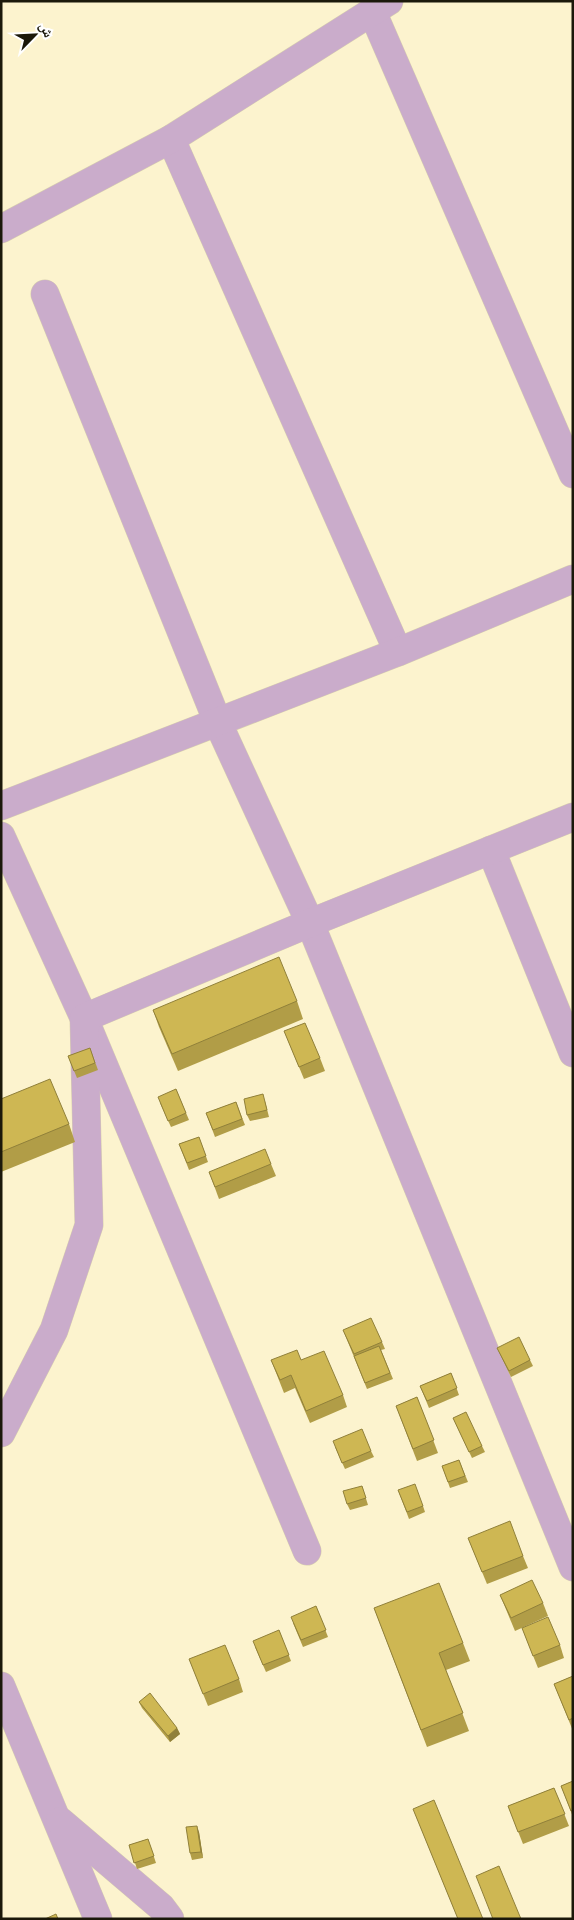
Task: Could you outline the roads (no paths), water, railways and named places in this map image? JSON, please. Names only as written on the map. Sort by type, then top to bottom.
[{"type":"street","points":[[1,229],[171,138],[381,6],[573,474]]},
{"type":"street","points":[[171,138],[398,652]]},
{"type":"street","points":[[45,294],[218,723],[310,923],[573,1567]]},
{"type":"street","points":[[1,806],[398,652],[573,579]]},
{"type":"street","points":[[84,1018],[310,923],[573,817]]},
{"type":"street","points":[[1,836],[84,1018],[307,1551]]},
{"type":"street","points":[[491,850],[573,1053]]},
{"type":"street","points":[[1,1433],[54,1330],[89,1225],[84,1018]]},
{"type":"street","points":[[1,1686],[98,1919]]},
{"type":"street","points":[[57,1819],[161,1907],[170,1919]]}]
